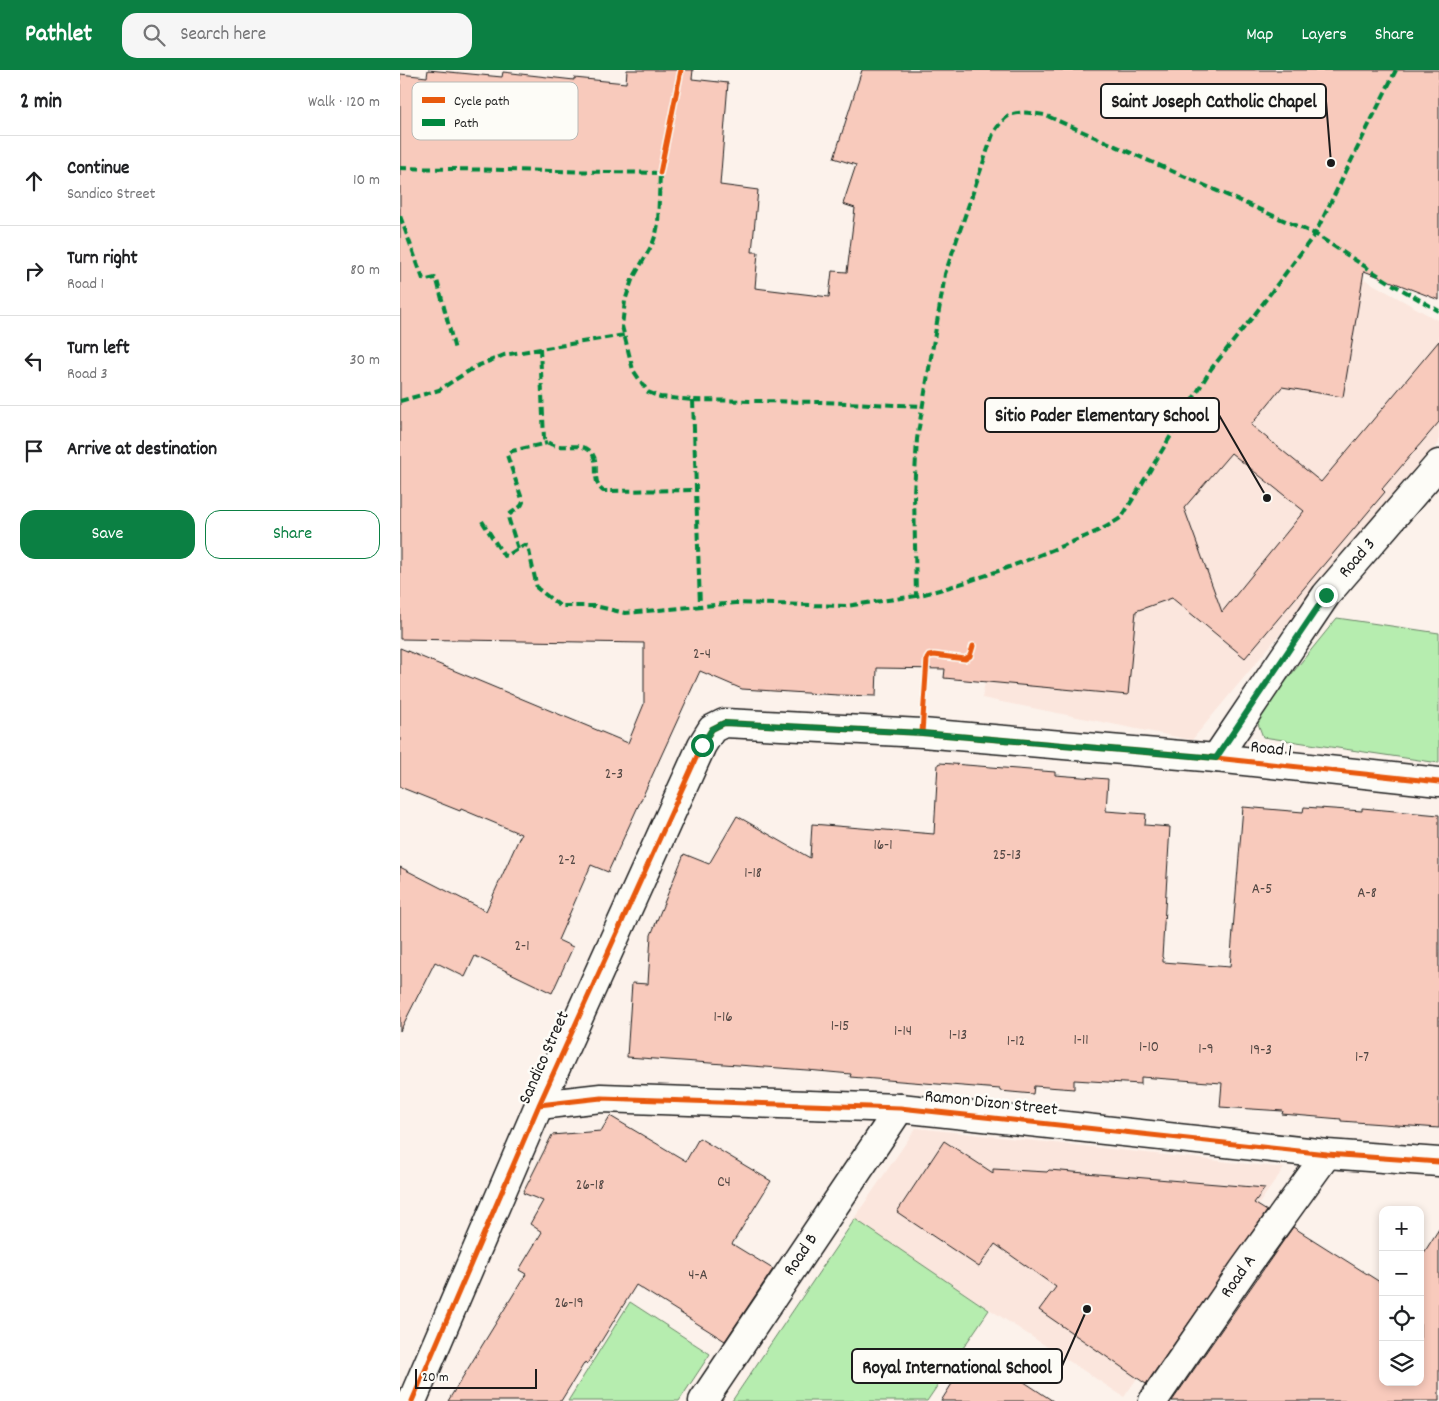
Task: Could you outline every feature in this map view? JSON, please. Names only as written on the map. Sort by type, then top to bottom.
[{"type":"street","name":"Road 3","points":[[1216,758],[1326,595],[1439,464]]},
{"type":"street","name":"Road 1","points":[[712,729],[724,723],[912,732],[1216,758],[1439,782]]},
{"type":"street","name":"Sandico Street","points":[[412,1401],[539,1105],[702,745],[712,729]]},
{"type":"street","name":"Ramon Dizon Street","points":[[539,1105],[601,1098],[900,1108],[1327,1154],[1439,1162]]},
{"type":"street","name":"Road B","points":[[703,1401],[900,1108]]},
{"type":"street","name":"Road A","points":[[1153,1401],[1244,1268],[1327,1154]]},
{"type":"shaded area","points":[[1314,251],[1439,321],[1439,443],[1192,740],[982,698],[1002,594]]},
{"type":"shaded area","points":[[916,1128],[1284,1168],[1124,1397],[853,1220]]},
{"type":"green space","points":[[1337,618],[1439,633],[1439,763],[1263,737],[1256,718]]},
{"type":"green space","points":[[855,1219],[989,1310],[927,1401],[732,1401]]},
{"type":"green space","points":[[630,1302],[710,1354],[679,1401],[568,1401]]},
{"type":"building","points":[[428,70],[502,77],[503,72],[574,80],[574,78],[626,83],[627,70],[693,70],[692,79],[728,83],[720,185],[758,190],[752,252],[758,252],[755,288],[829,297],[832,271],[847,272],[855,208],[843,204],[856,165],[834,158],[862,70],[1439,70],[1439,300],[1364,271],[1343,397],[1282,387],[1251,425],[1321,482],[1439,341],[1439,422],[1382,489],[1385,492],[1245,658],[1172,598],[1136,611],[1128,695],[944,678],[945,669],[877,668],[876,696],[838,695],[742,689],[700,671],[608,872],[591,865],[558,940],[573,947],[552,993],[475,956],[465,977],[435,962],[400,1031],[400,867],[486,911],[521,834],[461,809],[460,811],[400,787],[400,648],[628,743],[644,704],[644,643],[400,639],[400,74],[427,77]],"holes":[[[1231,453],[1304,511],[1222,612],[1184,508]]]},
{"type":"building","points":[[938,764],[1055,772],[1055,775],[1108,779],[1106,811],[1146,814],[1145,825],[1170,827],[1163,962],[1230,967],[1243,807],[1303,812],[1304,807],[1362,811],[1362,808],[1439,815],[1439,1128],[1341,1121],[1341,1119],[1282,1114],[1283,1111],[1220,1107],[1222,1083],[1141,1077],[1141,1084],[1074,1080],[1074,1089],[1034,1086],[1033,1094],[1000,1091],[1000,1089],[850,1077],[851,1074],[627,1057],[632,983],[648,984],[651,935],[684,854],[709,864],[737,816],[810,858],[812,824],[934,834]]},
{"type":"building","points":[[610,1116],[686,1161],[699,1138],[771,1181],[732,1244],[773,1269],[725,1341],[636,1285],[587,1364],[585,1362],[561,1401],[448,1401],[526,1274],[519,1270],[542,1232],[530,1224],[543,1201],[523,1193],[552,1135],[601,1131]]},
{"type":"building","points":[[944,1141],[993,1173],[993,1169],[1047,1172],[1049,1170],[1265,1188],[1254,1203],[1267,1211],[1146,1384],[1039,1310],[1056,1287],[995,1244],[979,1267],[897,1212]]},
{"type":"building","points":[[1293,1227],[1379,1281],[1379,1386],[1424,1386],[1424,1253],[1439,1229],[1439,1401],[1172,1401]]},
{"type":"building","points":[[974,1349],[1053,1401],[941,1401]]},
{"type":"marked path","points":[[1396,70],[1315,234],[1211,369],[1122,517],[1088,535],[1019,563],[934,592],[916,596],[914,493],[917,439],[945,274],[993,134],[998,126],[1009,116],[1020,113],[1045,115],[1315,234],[1392,284],[1439,311]]},
{"type":"marked path","points":[[400,168],[660,173],[656,234],[652,245],[632,280],[625,301],[622,326],[633,370],[648,392],[660,397],[693,400],[922,406]]},
{"type":"marked path","points":[[400,216],[423,279],[435,278],[437,280],[455,350]]},
{"type":"marked path","points":[[400,401],[439,390],[475,367],[504,355],[624,335]]},
{"type":"marked path","points":[[540,348],[544,439],[555,446],[581,447],[591,452],[594,456],[597,482],[603,491],[695,490]]},
{"type":"marked path","points":[[693,400],[700,606]]},
{"type":"marked path","points":[[518,549],[508,517],[523,502],[507,455],[512,451],[547,443]]},
{"type":"marked path","points":[[482,521],[504,556],[524,545],[528,546],[537,588],[560,606],[595,606],[625,613],[736,603],[846,606],[916,596]]},
{"type":"cycle path","points":[[660,173],[681,70]]},
{"type":"cycle path","points":[[922,733],[927,659],[929,656],[934,655],[965,659],[970,656],[973,646]]},
{"type":"cycle path","points":[[412,1401],[539,1105],[702,745],[712,729],[724,723],[922,733],[1216,758],[1439,782]]},
{"type":"cycle path","points":[[539,1105],[601,1098],[900,1108],[1327,1154],[1439,1162]]},
{"type":"place","name":"Saint Joseph Catholic Chapel","points":[[1331,163]]},
{"type":"place","name":"Sitio Pader Elementary School","points":[[1267,498]]},
{"type":"place","name":"Royal International School","points":[[1087,1309]]},
{"type":"route","points":[[702,745],[712,729],[724,723],[922,733],[1216,758],[1326,595]]}]
